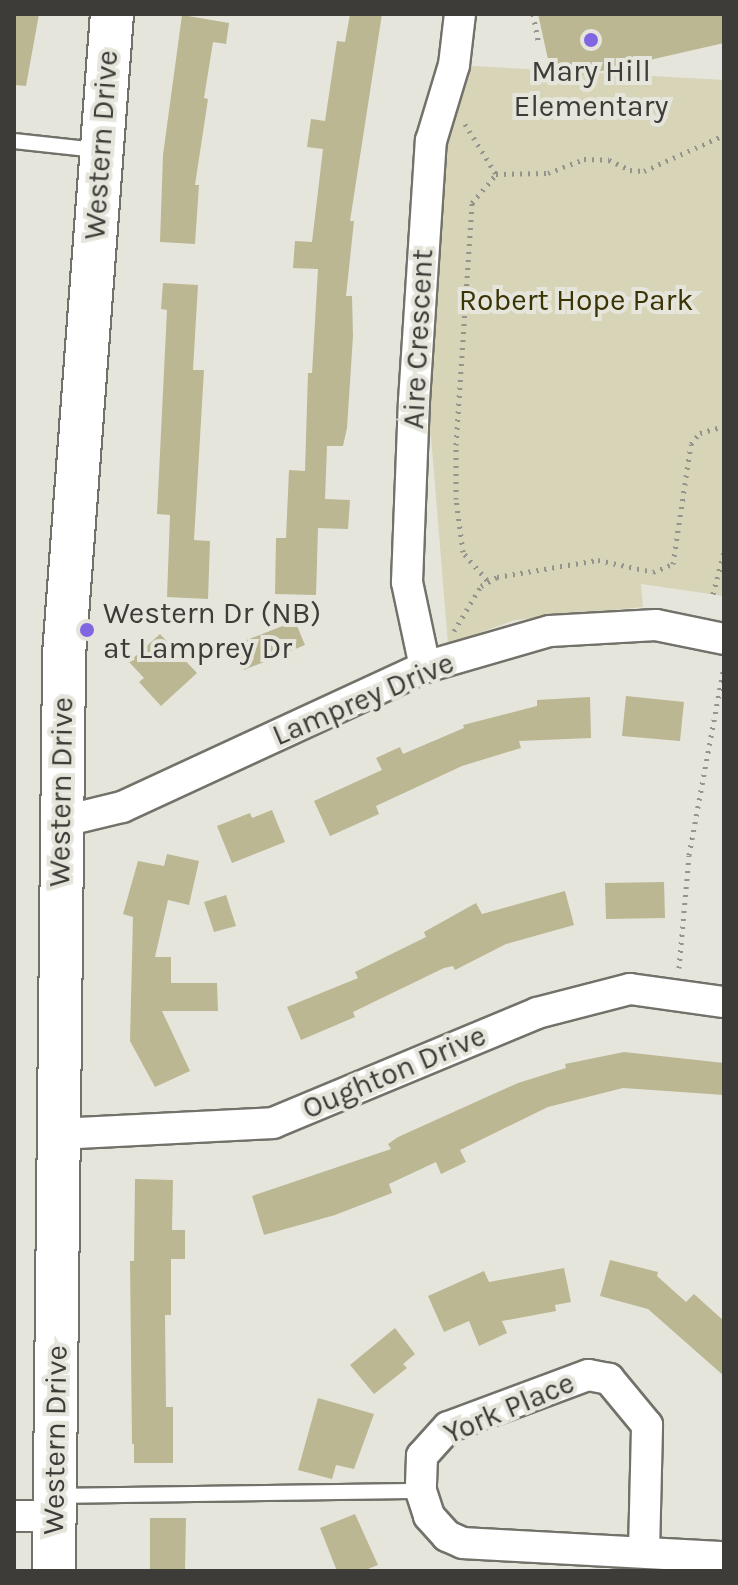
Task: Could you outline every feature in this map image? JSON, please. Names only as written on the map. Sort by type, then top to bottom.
[{"type":"street","name":"Western Drive","points":[[54,1571],[41,1509],[58,1134],[64,655],[112,14]]},
{"type":"street","name":"Aire Crescent","points":[[425,667],[407,582],[414,401],[431,141],[454,65],[460,14]]},
{"type":"street","name":"Lamprey Drive","points":[[60,822],[122,807],[425,667],[550,631],[656,625],[724,639]]},
{"type":"street","name":"Oughton Drive","points":[[58,1134],[273,1123],[537,1013],[630,989],[724,1002]]},
{"type":"street","name":"York Place","points":[[644,1551],[647,1425],[609,1379],[588,1375],[448,1427],[422,1456],[421,1491],[437,1528],[463,1543],[724,1557]]},
{"type":"lane","points":[[14,141],[100,151]]},
{"type":"lane","points":[[41,1509],[421,1491]]},
{"type":"path","points":[[533,14],[539,44]]},
{"type":"path","points":[[463,121],[496,174]]},
{"type":"path","points":[[487,580],[463,552],[456,499],[456,445],[472,203],[496,174],[548,173],[584,159],[609,160],[630,170],[644,171],[724,135]]},
{"type":"path","points":[[454,632],[487,580],[598,560],[638,570],[665,570],[673,564],[691,444],[700,433],[724,426]]},
{"type":"path","points":[[713,594],[724,552]]},
{"type":"path","points":[[676,995],[689,855],[724,665]]},
{"type":"green space","name":"Robert Hope Park","points":[[454,65],[724,80],[724,596],[641,584],[643,607],[515,620],[448,644],[431,436],[413,434]]},
{"type":"building","points":[[14,14],[39,14],[26,86],[14,85]]},
{"type":"building","points":[[350,14],[382,14],[350,221],[354,221],[346,296],[352,296],[353,336],[347,428],[343,446],[327,446],[325,499],[350,500],[348,529],[318,528],[316,595],[275,594],[276,538],[286,538],[289,470],[305,471],[308,373],[312,373],[318,269],[293,268],[295,241],[312,242],[323,149],[307,147],[311,119],[325,121],[337,41],[345,42]]},
{"type":"building","points":[[538,14],[724,14],[724,43],[553,82]]},
{"type":"building","points":[[182,15],[229,23],[226,44],[213,42],[204,98],[208,99],[195,185],[199,185],[195,244],[160,242],[163,155]]},
{"type":"building","points":[[163,283],[198,285],[193,370],[204,370],[194,540],[210,541],[208,599],[167,597],[170,515],[157,514],[167,310],[161,309]]},
{"type":"building","points":[[295,621],[305,645],[244,670],[234,645]]},
{"type":"building","points":[[160,634],[197,673],[161,706],[139,682],[144,678],[129,662]]},
{"type":"building","points":[[626,696],[684,702],[680,741],[622,736]]},
{"type":"building","points":[[590,697],[591,738],[519,741],[521,748],[462,766],[376,806],[379,814],[330,836],[314,801],[382,770],[376,758],[400,747],[403,754],[464,728],[463,725],[537,706],[537,700]]},
{"type":"building","points":[[272,810],[285,842],[232,863],[217,826],[250,813],[252,818]]},
{"type":"building","points":[[167,854],[199,861],[189,905],[168,900],[155,957],[171,957],[171,983],[217,983],[218,1011],[162,1011],[190,1071],[155,1087],[130,1041],[133,917],[123,914],[138,861],[164,866]]},
{"type":"building","points":[[664,882],[665,918],[606,919],[605,883]]},
{"type":"building","points":[[565,891],[574,925],[506,944],[455,970],[453,966],[444,968],[353,1012],[355,1017],[301,1040],[287,1007],[358,978],[355,972],[426,937],[424,932],[476,903],[482,914]]},
{"type":"building","points":[[226,895],[236,926],[214,932],[204,902]]},
{"type":"building","points":[[624,1052],[724,1063],[724,1095],[623,1088],[548,1107],[460,1150],[466,1162],[441,1174],[436,1162],[389,1184],[392,1193],[335,1215],[264,1235],[252,1196],[391,1149],[388,1144],[398,1137],[518,1083],[566,1068],[565,1064]]},
{"type":"building","points":[[135,1179],[173,1180],[172,1230],[185,1230],[185,1259],[171,1259],[171,1315],[165,1315],[166,1407],[173,1407],[173,1463],[134,1463],[130,1261],[134,1261]]},
{"type":"building","points":[[610,1260],[658,1272],[657,1276],[686,1302],[694,1294],[724,1321],[724,1376],[648,1309],[600,1296]]},
{"type":"building","points":[[564,1268],[571,1302],[555,1305],[556,1311],[502,1321],[507,1333],[479,1346],[469,1321],[444,1332],[428,1296],[484,1271],[489,1282]]},
{"type":"building","points":[[395,1328],[415,1354],[403,1364],[407,1368],[374,1394],[350,1365]]},
{"type":"building","points":[[318,1398],[374,1414],[354,1469],[336,1465],[332,1479],[298,1470]]},
{"type":"building","points":[[355,1514],[378,1565],[363,1571],[337,1571],[320,1528]]},
{"type":"building","points":[[150,1518],[186,1518],[185,1571],[150,1571]]},
{"type":"place","name":"Mary Hill Elementary","points":[[591,40]]},
{"type":"place","name":"Western Dr (NB) at Lamprey Dr","points":[[87,630]]}]
